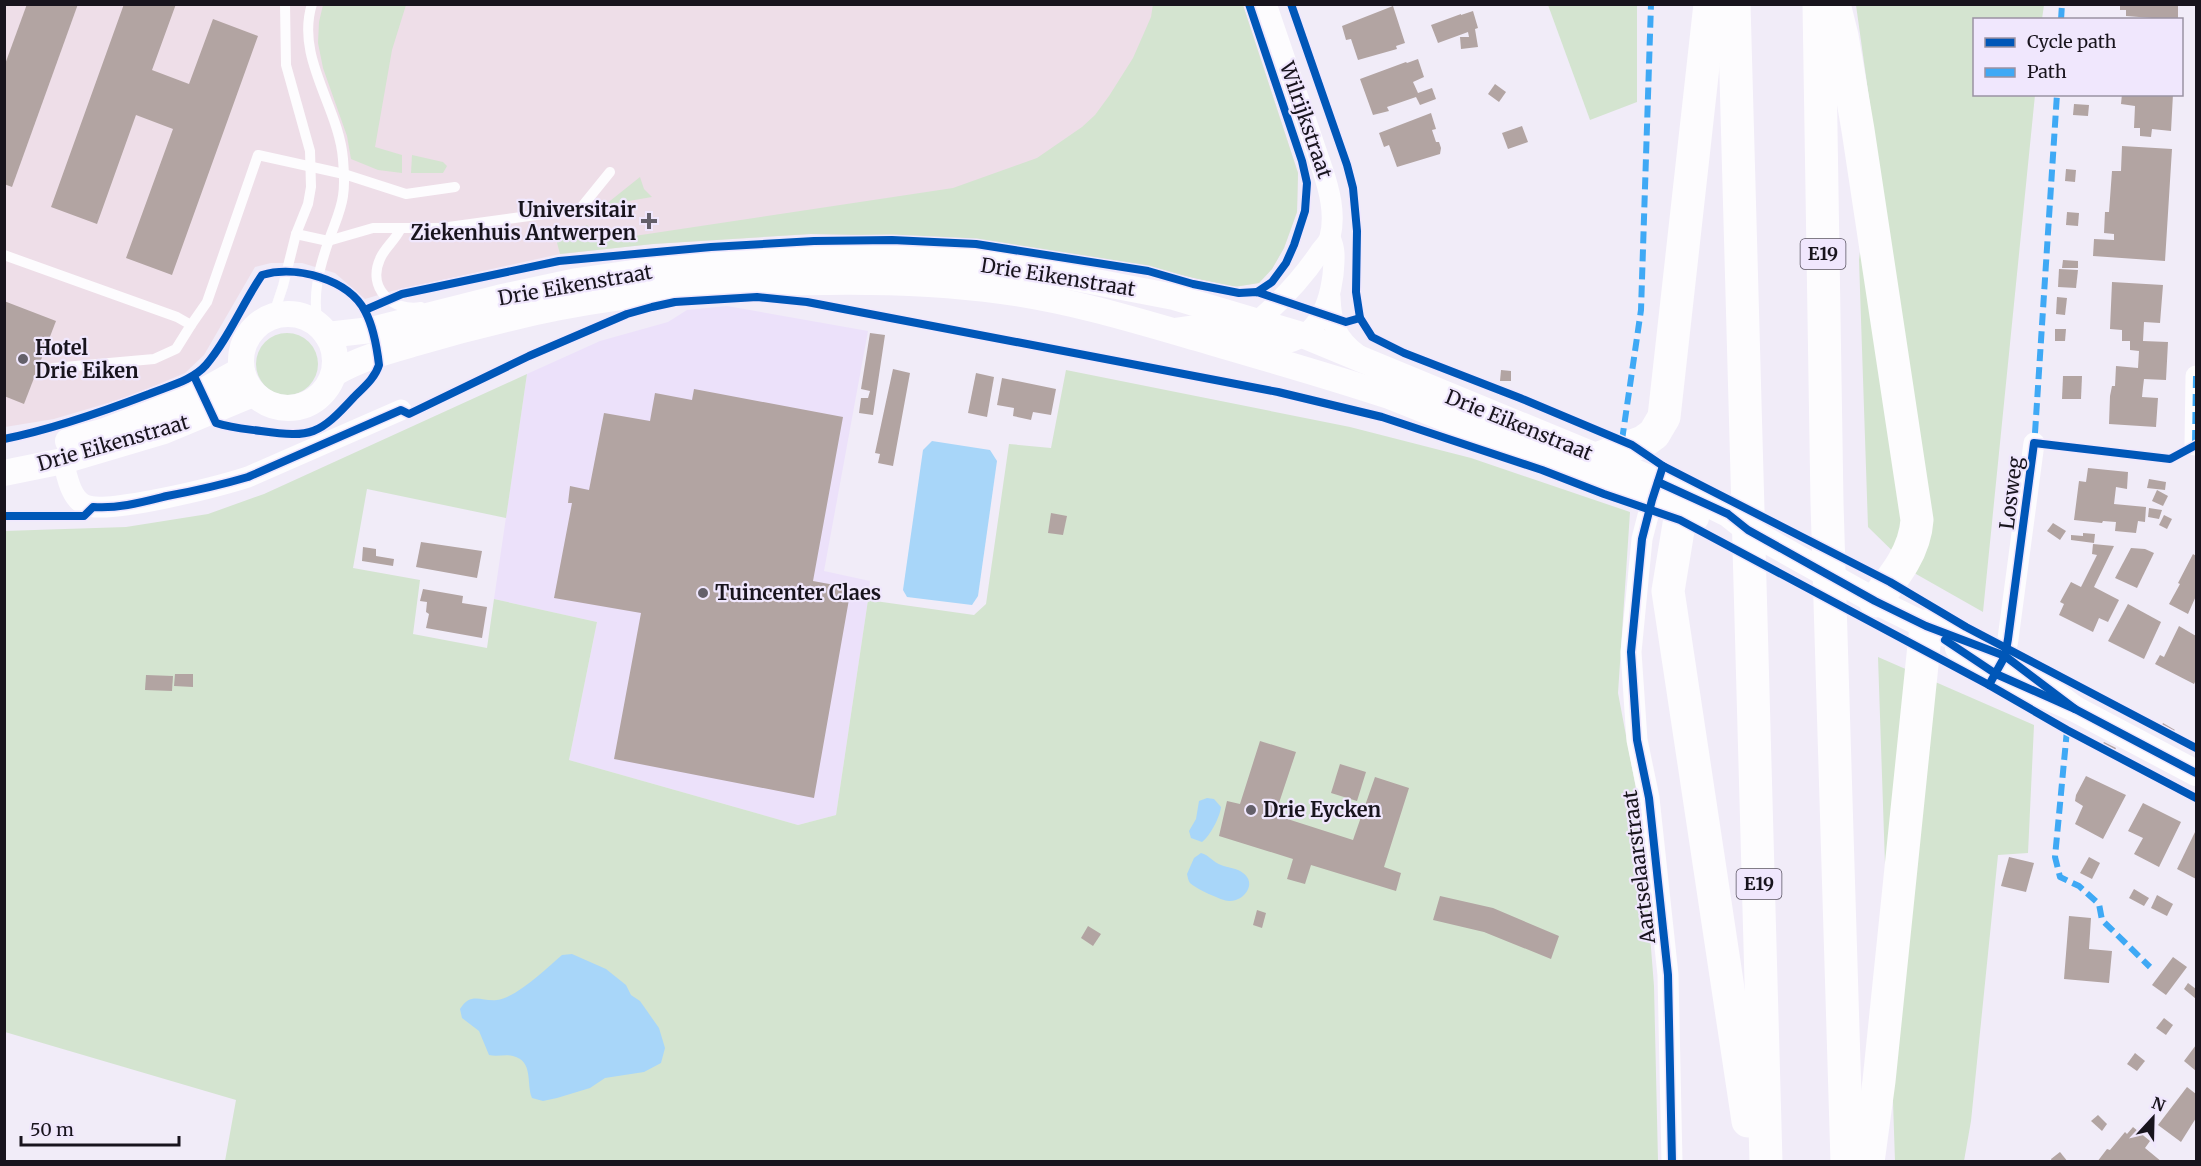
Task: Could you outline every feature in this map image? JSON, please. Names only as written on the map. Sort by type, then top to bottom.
[{"type":"highway","points":[[1599,458],[1654,435],[1664,417],[1710,4]]},
{"type":"highway","name":"E19","points":[[1734,4],[1767,1161]]},
{"type":"highway","name":"E19","points":[[1819,4],[1827,503],[1847,1161]]},
{"type":"highway","points":[[1834,4],[1842,36],[1858,130],[1917,520],[1916,536],[1910,548],[1890,582],[1875,601]]},
{"type":"highway","points":[[1674,502],[1668,591],[1754,1161]]},
{"type":"highway","points":[[1868,1161],[1879,1081],[1926,626]]},
{"type":"street","name":"Wilrijkstraat","points":[[1266,4],[1330,192],[1332,216],[1330,238],[1335,249],[1330,296],[1331,317],[1343,344],[1365,361]]},
{"type":"street","points":[[1258,321],[1301,279],[1330,238]]},
{"type":"street","name":"Drie Eikenstraat","points":[[335,373],[355,362],[378,354],[542,310],[627,296],[710,287],[864,257],[1023,268],[1174,297],[1305,336],[1599,458],[1725,531],[1748,530],[1875,601],[2000,665],[2075,709],[2196,773]]},
{"type":"street","name":"Drie Eikenstraat","points":[[323,330],[371,330],[565,284],[646,271],[796,271],[1002,291],[1092,308],[1341,380],[1674,502]]},
{"type":"street","name":"Wilrijkstraat","points":[[1305,336],[1323,314],[1330,296]]},
{"type":"street","points":[[292,314],[309,319],[323,330],[334,346],[335,373],[327,389],[316,401],[291,409],[268,405],[253,394],[241,370],[242,351],[253,328],[263,319],[292,314]]},
{"type":"street","points":[[1168,330],[1200,326],[1281,344],[1290,343],[1305,336]]},
{"type":"street","name":"Drie Eikenstraat","points":[[4,456],[42,449],[150,415],[202,394],[241,370]]},
{"type":"street","points":[[2196,376],[2194,429],[2196,445]]},
{"type":"street","name":"Drie Eikenstraat","points":[[4,473],[63,461],[164,431],[253,394]]},
{"type":"street","points":[[63,461],[71,490],[77,499],[84,505],[107,508],[226,484],[248,477],[401,410]]},
{"type":"street","name":"Losweg","points":[[2000,665],[2008,639],[2034,443]]},
{"type":"street","name":"Aartselaarstraat","points":[[1672,1161],[1668,975],[1649,798],[1636,740],[1630,652],[1642,539],[1674,502]]},
{"type":"lane","points":[[273,316],[296,234],[308,204],[312,168],[310,151],[286,65],[285,4]]},
{"type":"lane","points":[[312,4],[307,23],[308,43],[341,141],[344,174],[344,195],[328,241],[314,306],[323,330]]},
{"type":"lane","points":[[53,368],[154,359],[176,349],[207,302],[258,155],[344,174],[369,184],[406,194],[455,187]]},
{"type":"lane","points":[[296,234],[328,241],[373,228],[441,228],[580,209],[610,172]]},
{"type":"lane","points":[[401,228],[395,241],[385,249],[380,259],[376,269],[376,283],[382,294],[400,306],[410,309],[425,306],[438,313]]},
{"type":"lane","points":[[4,255],[177,317],[191,325]]},
{"type":"shaded area","name":"Universitair Ziekenhuis Antwerpen","points":[[4,5],[1243,5],[1298,173],[1297,212],[1284,248],[1272,269],[1259,283],[1234,287],[1140,266],[982,240],[910,236],[811,234],[653,244],[560,254],[365,299],[335,273],[302,263],[271,263],[255,267],[204,355],[185,373],[128,397],[54,419],[5,427]]},
{"type":"shaded area","points":[[727,306],[868,331],[824,571],[870,581],[868,600],[836,815],[798,825],[569,760],[597,622],[494,599],[527,374],[600,341],[668,322],[687,310]]},
{"type":"green space","points":[[1153,4],[1243,5],[1298,173],[1297,212],[1284,248],[1272,269],[1259,283],[1234,287],[1140,266],[982,240],[916,236],[811,234],[653,244],[560,254],[556,239],[573,235],[587,225],[601,241],[953,188],[1037,158],[1082,127],[1095,115],[1133,58],[1151,17]]},
{"type":"green space","points":[[323,5],[406,5],[392,50],[375,147],[402,155],[402,173],[378,170],[351,159],[347,136],[323,68],[318,43]]},
{"type":"green space","points":[[1548,5],[1637,5],[1637,102],[1590,120]]},
{"type":"green space","points":[[1856,5],[2044,5],[2042,18],[1973,18],[1973,96],[2035,96],[1983,612],[1916,574],[1868,527],[1859,260],[1874,134]]},
{"type":"green space","points":[[412,155],[443,162],[447,166],[443,173],[411,173]]},
{"type":"green space","points":[[640,177],[644,189],[652,197],[605,205]]},
{"type":"green space","points":[[287,333],[299,335],[309,342],[316,352],[318,364],[316,376],[309,386],[299,393],[287,395],[275,393],[265,386],[258,376],[256,364],[258,352],[265,342],[275,335]]},
{"type":"green space","name":"Drie Eycken","points":[[1066,370],[1350,427],[1471,458],[1630,512],[1618,693],[1640,810],[1654,986],[1658,1161],[225,1161],[236,1100],[5,1032],[4,531],[126,527],[208,514],[264,494],[527,374],[506,518],[367,489],[353,568],[420,580],[413,634],[487,648],[494,599],[597,622],[569,760],[798,825],[836,815],[868,600],[974,615],[986,604],[1009,444],[1051,448]]},
{"type":"green space","points":[[1878,657],[2034,725],[2028,853],[1998,855],[1971,1121],[1964,1161],[1895,1161]]},
{"type":"water","points":[[932,441],[990,450],[997,461],[978,596],[972,605],[907,597],[903,590],[923,450]]},
{"type":"water","points":[[1207,798],[1214,799],[1221,807],[1214,826],[1202,842],[1191,838],[1189,831],[1196,819],[1199,801]]},
{"type":"water","points":[[1201,853],[1218,864],[1243,873],[1249,882],[1247,892],[1239,899],[1229,901],[1209,894],[1190,883],[1187,874],[1194,858]]},
{"type":"water","points":[[572,954],[606,969],[626,985],[631,995],[640,1001],[659,1028],[665,1048],[661,1063],[644,1072],[605,1078],[590,1088],[543,1101],[532,1098],[527,1068],[524,1063],[513,1056],[489,1055],[479,1031],[462,1018],[460,1009],[468,1000],[505,998],[531,981],[562,955]]},
{"type":"building","points":[[27,4],[78,4],[12,187],[4,184],[4,67]]},
{"type":"building","points":[[124,4],[176,4],[152,70],[189,84],[213,19],[258,36],[172,275],[126,258],[173,129],[136,115],[97,224],[51,207]]},
{"type":"building","points":[[2120,4],[2178,4],[2178,18],[2126,16],[2126,10],[2120,10]]},
{"type":"building","points":[[1393,6],[1405,43],[1396,46],[1397,49],[1358,60],[1351,39],[1346,40],[1342,26]]},
{"type":"building","points":[[1473,11],[1478,28],[1475,29],[1478,47],[1461,49],[1460,37],[1469,37],[1468,32],[1438,43],[1431,25]]},
{"type":"building","points":[[1418,59],[1424,77],[1413,82],[1418,93],[1432,88],[1436,99],[1420,105],[1416,97],[1387,107],[1389,111],[1373,115],[1360,79]]},
{"type":"building","points":[[1495,84],[1506,92],[1499,102],[1488,94]]},
{"type":"building","points":[[2122,96],[2173,96],[2171,131],[2152,129],[2151,137],[2140,136],[2140,128],[2134,128],[2135,106],[2121,104]]},
{"type":"building","points":[[2074,104],[2089,105],[2088,116],[2073,115]]},
{"type":"building","points":[[1431,113],[1436,129],[1432,130],[1441,148],[1440,154],[1397,167],[1389,145],[1384,147],[1379,133]]},
{"type":"building","points":[[1522,126],[1528,142],[1508,149],[1502,133]]},
{"type":"building","points":[[2122,146],[2172,149],[2165,261],[2093,256],[2094,239],[2114,240],[2114,234],[2104,233],[2105,212],[2109,212],[2112,171],[2121,171]]},
{"type":"building","points":[[2066,169],[2076,170],[2075,182],[2065,181]]},
{"type":"building","points":[[2067,212],[2079,213],[2078,226],[2066,225]]},
{"type":"building","points":[[2063,260],[2078,261],[2078,268],[2062,268]]},
{"type":"building","points":[[2059,269],[2078,270],[2076,288],[2058,287]]},
{"type":"building","points":[[2112,282],[2163,285],[2160,323],[2144,322],[2143,341],[2168,342],[2166,380],[2144,379],[2142,397],[2158,398],[2156,427],[2109,424],[2110,396],[2112,386],[2115,386],[2116,366],[2138,368],[2139,351],[2130,350],[2130,341],[2122,341],[2122,330],[2110,329]]},
{"type":"building","points":[[2057,297],[2067,298],[2065,315],[2056,314]]},
{"type":"building","name":"Hotel Drie Eiken","points":[[4,301],[56,321],[24,404],[4,396]]},
{"type":"building","points":[[2055,329],[2066,329],[2065,341],[2055,341]]},
{"type":"building","points":[[870,333],[885,335],[873,415],[859,413],[861,398],[868,398],[870,391],[861,389]]},
{"type":"building","points":[[893,369],[910,373],[893,466],[878,463],[880,454],[875,453]]},
{"type":"building","points":[[1501,370],[1511,371],[1511,381],[1500,381]]},
{"type":"building","points":[[976,373],[994,377],[987,417],[968,413]]},
{"type":"building","points":[[2063,376],[2082,376],[2081,399],[2062,399]]},
{"type":"building","points":[[1002,378],[1056,389],[1051,415],[1033,412],[1031,420],[1013,416],[1014,408],[997,405]]},
{"type":"building","name":"Tuincenter Claes","points":[[694,389],[843,417],[813,581],[851,588],[814,798],[614,759],[641,613],[554,598],[572,503],[568,503],[570,486],[589,490],[604,413],[650,421],[655,393],[692,400]]},
{"type":"building","points":[[2088,468],[2128,472],[2127,489],[2116,487],[2114,504],[2146,507],[2145,522],[2138,521],[2136,533],[2115,531],[2116,522],[2074,520],[2079,481],[2086,482]]},
{"type":"building","points":[[2149,479],[2166,482],[2165,490],[2147,488]]},
{"type":"building","points":[[2157,490],[2168,496],[2163,506],[2152,501]]},
{"type":"building","points":[[2149,508],[2162,510],[2159,519],[2148,517]]},
{"type":"building","points":[[1051,513],[1067,516],[1063,535],[1048,533]]},
{"type":"building","points":[[2164,515],[2172,519],[2167,529],[2159,525]]},
{"type":"building","points":[[2053,523],[2066,531],[2060,540],[2047,531]]},
{"type":"building","points":[[2083,533],[2095,534],[2094,543],[2071,540],[2071,535],[2083,536]]},
{"type":"building","points":[[421,542],[482,551],[477,578],[416,567]]},
{"type":"building","points":[[2093,544],[2114,546],[2094,587],[2119,600],[2108,622],[2099,618],[2093,632],[2059,615],[2064,604],[2060,602],[2071,582],[2081,587],[2097,555],[2092,554]]},
{"type":"building","points":[[363,547],[376,549],[376,556],[394,559],[393,566],[362,561]]},
{"type":"building","points":[[2131,548],[2145,549],[2154,553],[2137,588],[2115,578]]},
{"type":"building","points":[[2193,554],[2196,556],[2196,596],[2188,614],[2169,604]]},
{"type":"building","points":[[423,589],[463,596],[462,603],[487,607],[482,638],[426,628],[429,614],[426,612],[427,602],[420,601]]},
{"type":"building","points":[[2128,604],[2161,622],[2144,659],[2108,641]]},
{"type":"building","points":[[2179,626],[2196,636],[2196,680],[2194,684],[2155,664],[2160,655],[2164,657]]},
{"type":"building","points":[[175,674],[193,674],[193,687],[174,686]]},
{"type":"building","points":[[146,675],[173,676],[172,691],[145,690]]},
{"type":"building","points":[[2163,723],[2175,730],[2172,733],[2161,727]]},
{"type":"building","name":"Drie Eycken","points":[[1260,741],[1296,752],[1275,815],[1353,840],[1375,777],[1409,788],[1384,867],[1401,873],[1396,891],[1311,865],[1305,884],[1287,879],[1293,859],[1219,836],[1227,801],[1240,804]]},
{"type":"building","points":[[2104,742],[2116,748],[2114,752],[2102,745]]},
{"type":"building","points":[[1340,764],[1366,772],[1357,801],[1331,793]]},
{"type":"building","points":[[2086,776],[2126,795],[2103,839],[2075,824],[2083,806],[2075,801],[2076,795]]},
{"type":"building","points":[[2143,803],[2181,822],[2159,867],[2134,854],[2143,838],[2128,831]]},
{"type":"building","points":[[2196,830],[2196,879],[2177,869]]},
{"type":"building","points":[[2009,857],[2034,863],[2026,892],[2001,886]]},
{"type":"building","points":[[2089,857],[2100,863],[2092,879],[2080,873]]},
{"type":"building","points":[[2134,889],[2149,898],[2144,906],[2129,898]]},
{"type":"building","points":[[2157,895],[2173,904],[2167,916],[2151,908]]},
{"type":"building","points":[[1440,896],[1493,908],[1559,936],[1551,959],[1484,932],[1433,920]]},
{"type":"building","points":[[1257,910],[1266,913],[1262,928],[1253,925]]},
{"type":"building","points":[[2069,916],[2091,918],[2089,949],[2112,951],[2109,983],[2064,979]]},
{"type":"building","points":[[1088,926],[1101,934],[1093,946],[1081,938]]},
{"type":"building","points":[[2173,957],[2187,967],[2166,995],[2152,985]]},
{"type":"building","points":[[2188,983],[2196,989],[2196,999],[2184,989]]},
{"type":"building","points":[[2164,1018],[2173,1025],[2166,1035],[2156,1028]]},
{"type":"building","points":[[2196,1045],[2196,1071],[2184,1061]]},
{"type":"building","points":[[2135,1053],[2145,1061],[2137,1071],[2127,1064]]},
{"type":"building","points":[[2187,1087],[2196,1094],[2196,1118],[2181,1142],[2158,1125]]},
{"type":"building","points":[[2098,1115],[2107,1124],[2102,1131],[2091,1121]]},
{"type":"building","points":[[2133,1127],[2150,1141],[2145,1148],[2162,1162],[2097,1162],[2107,1149],[2110,1150],[2125,1132],[2127,1134]]},
{"type":"building","points":[[2060,1152],[2068,1162],[2052,1162],[2051,1159]]},
{"type":"marked path","points":[[1622,440],[1641,310],[1651,4]]},
{"type":"marked path","points":[[2061,18],[2062,4]]},
{"type":"marked path","points":[[2035,433],[2057,96]]},
{"type":"marked path","points":[[2196,376],[2196,445]]},
{"type":"marked path","points":[[2067,730],[2055,857],[2060,877],[2079,886],[2099,904],[2102,920],[2150,967]]},
{"type":"cycle path","points":[[1249,4],[1302,161],[1307,183],[1305,211],[1286,263],[1272,282],[1257,292]]},
{"type":"cycle path","points":[[1291,4],[1353,188],[1357,231],[1356,292],[1360,318],[1372,337],[1404,353],[1632,445],[1663,466],[1890,582],[1966,627],[2196,748]]},
{"type":"cycle path","points":[[365,310],[402,294],[559,261],[711,247],[814,241],[892,240],[976,244],[1148,271],[1193,284],[1239,293],[1257,292],[1346,322],[1360,318]]},
{"type":"cycle path","points":[[4,439],[96,414],[172,386],[194,375],[206,365],[222,344],[262,275],[275,272],[320,277],[347,290],[368,317],[379,365],[369,382],[332,419],[314,431],[292,434],[216,423],[194,376]]},
{"type":"cycle path","points":[[4,516],[84,516],[93,507],[130,504],[248,477],[401,410],[409,414],[529,356],[627,314],[652,307],[675,302],[757,297],[807,302],[1278,392],[1382,417],[1542,470],[1680,520],[2196,798]]},
{"type":"cycle path","points":[[1989,685],[2005,656],[2034,443],[2170,459],[2196,445]]},
{"type":"cycle path","points":[[1663,466],[1642,539],[1631,652],[1637,740],[1649,798],[1668,975],[1672,1162]]},
{"type":"cycle path","points":[[1658,482],[1728,514],[1748,530],[1875,601],[1926,626],[2005,656],[2075,709]]},
{"type":"cycle path","points":[[1945,640],[1996,674],[2075,709],[2196,773]]},
{"type":"place","name":"Universitair Ziekenhuis Antwerpen","points":[[649,221]]},
{"type":"place","name":"Hotel Drie Eiken","points":[[23,359]]},
{"type":"place","name":"Tuincenter Claes","points":[[703,593]]},
{"type":"place","name":"Drie Eycken","points":[[1251,810]]}]
